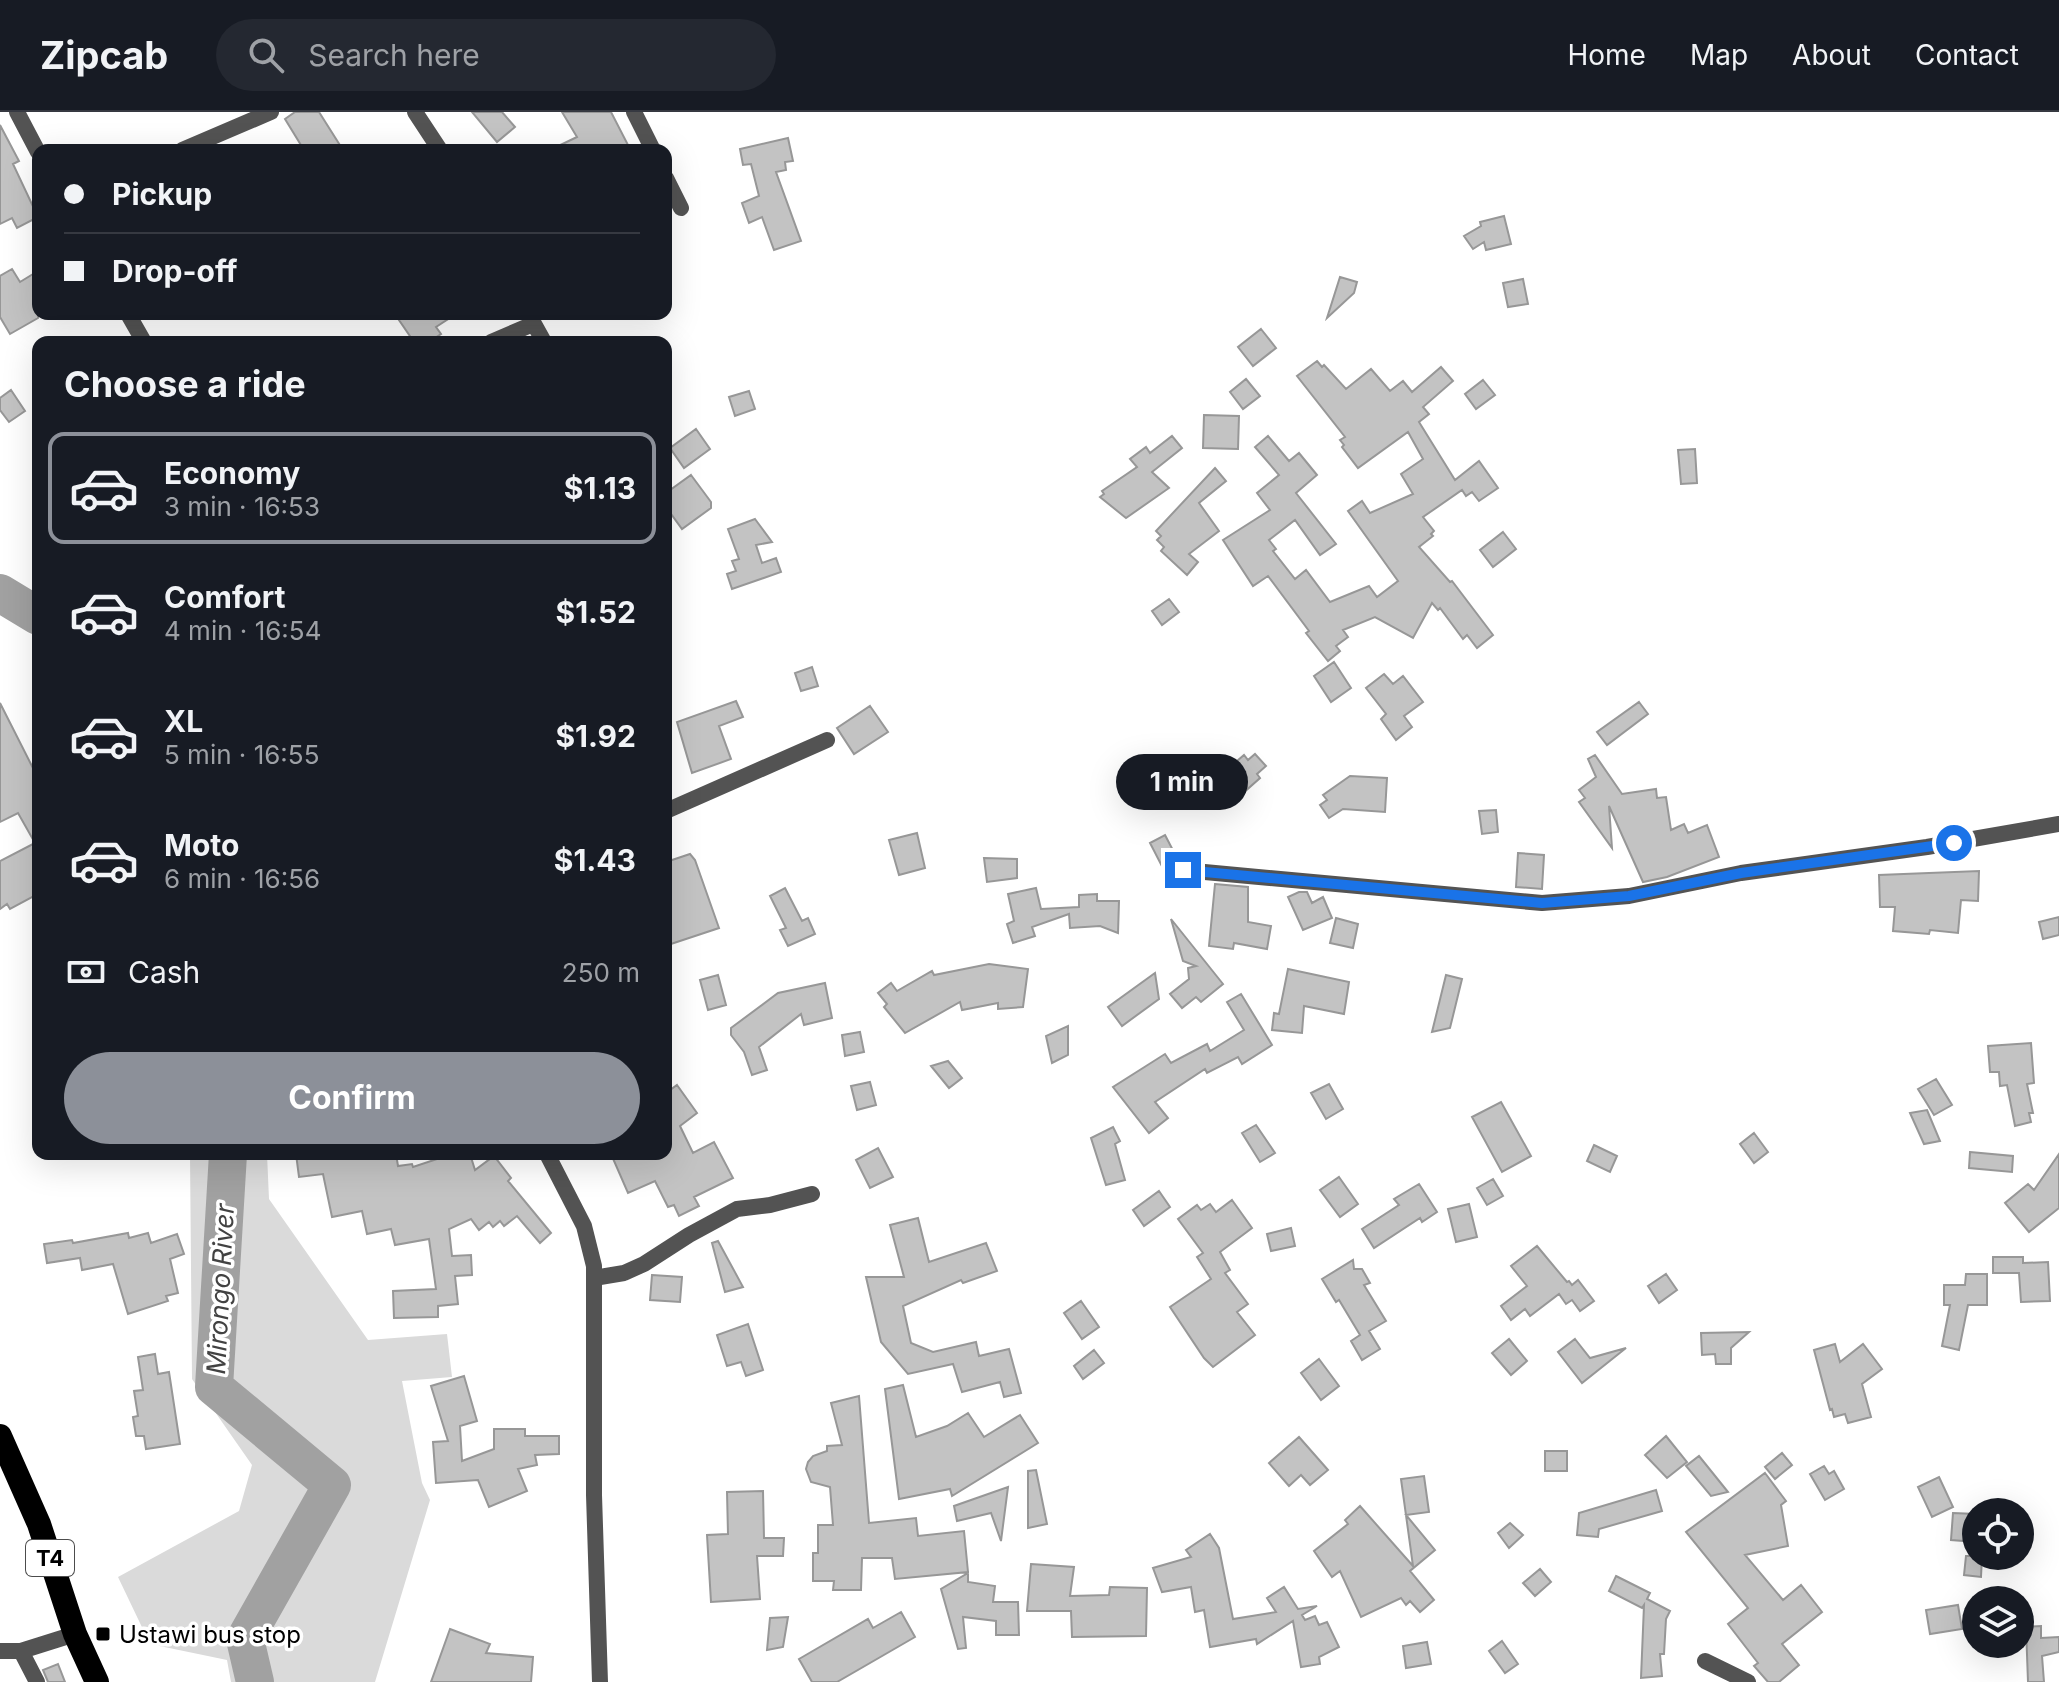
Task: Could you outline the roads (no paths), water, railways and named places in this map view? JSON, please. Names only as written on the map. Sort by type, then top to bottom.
[{"type":"highway","name":"T4","points":[[0,1436],[39,1524],[75,1634],[97,1682]]},
{"type":"street","points":[[17,112],[34,144]]},
{"type":"street","points":[[196,144],[271,112]]},
{"type":"street","points":[[415,112],[436,144]]},
{"type":"street","points":[[634,112],[650,144]]},
{"type":"street","points":[[672,190],[681,208]]},
{"type":"street","points":[[501,336],[528,320]]},
{"type":"street","points":[[672,808],[827,740]]},
{"type":"street","points":[[1183,870],[1542,903],[1629,896],[1741,873],[1927,847],[2059,824]]},
{"type":"street","points":[[550,1160],[584,1226],[594,1266],[594,1495],[600,1682]]},
{"type":"street","points":[[594,1278],[624,1273],[644,1264],[737,1209],[770,1205],[812,1194]]},
{"type":"street","points":[[0,1651],[21,1651],[75,1634]]},
{"type":"street","points":[[21,1651],[37,1682]]},
{"type":"street","points":[[1705,1661],[1748,1682]]},
{"type":"waterway","name":"Mirongo River","points":[[0,593],[32,612]]},
{"type":"waterway","name":"Mirongo River","points":[[228,1160],[214,1387],[332,1485],[245,1639],[255,1682]]},
{"type":"place","name":"Ustawi bus stop","points":[[103,1634]]}]
